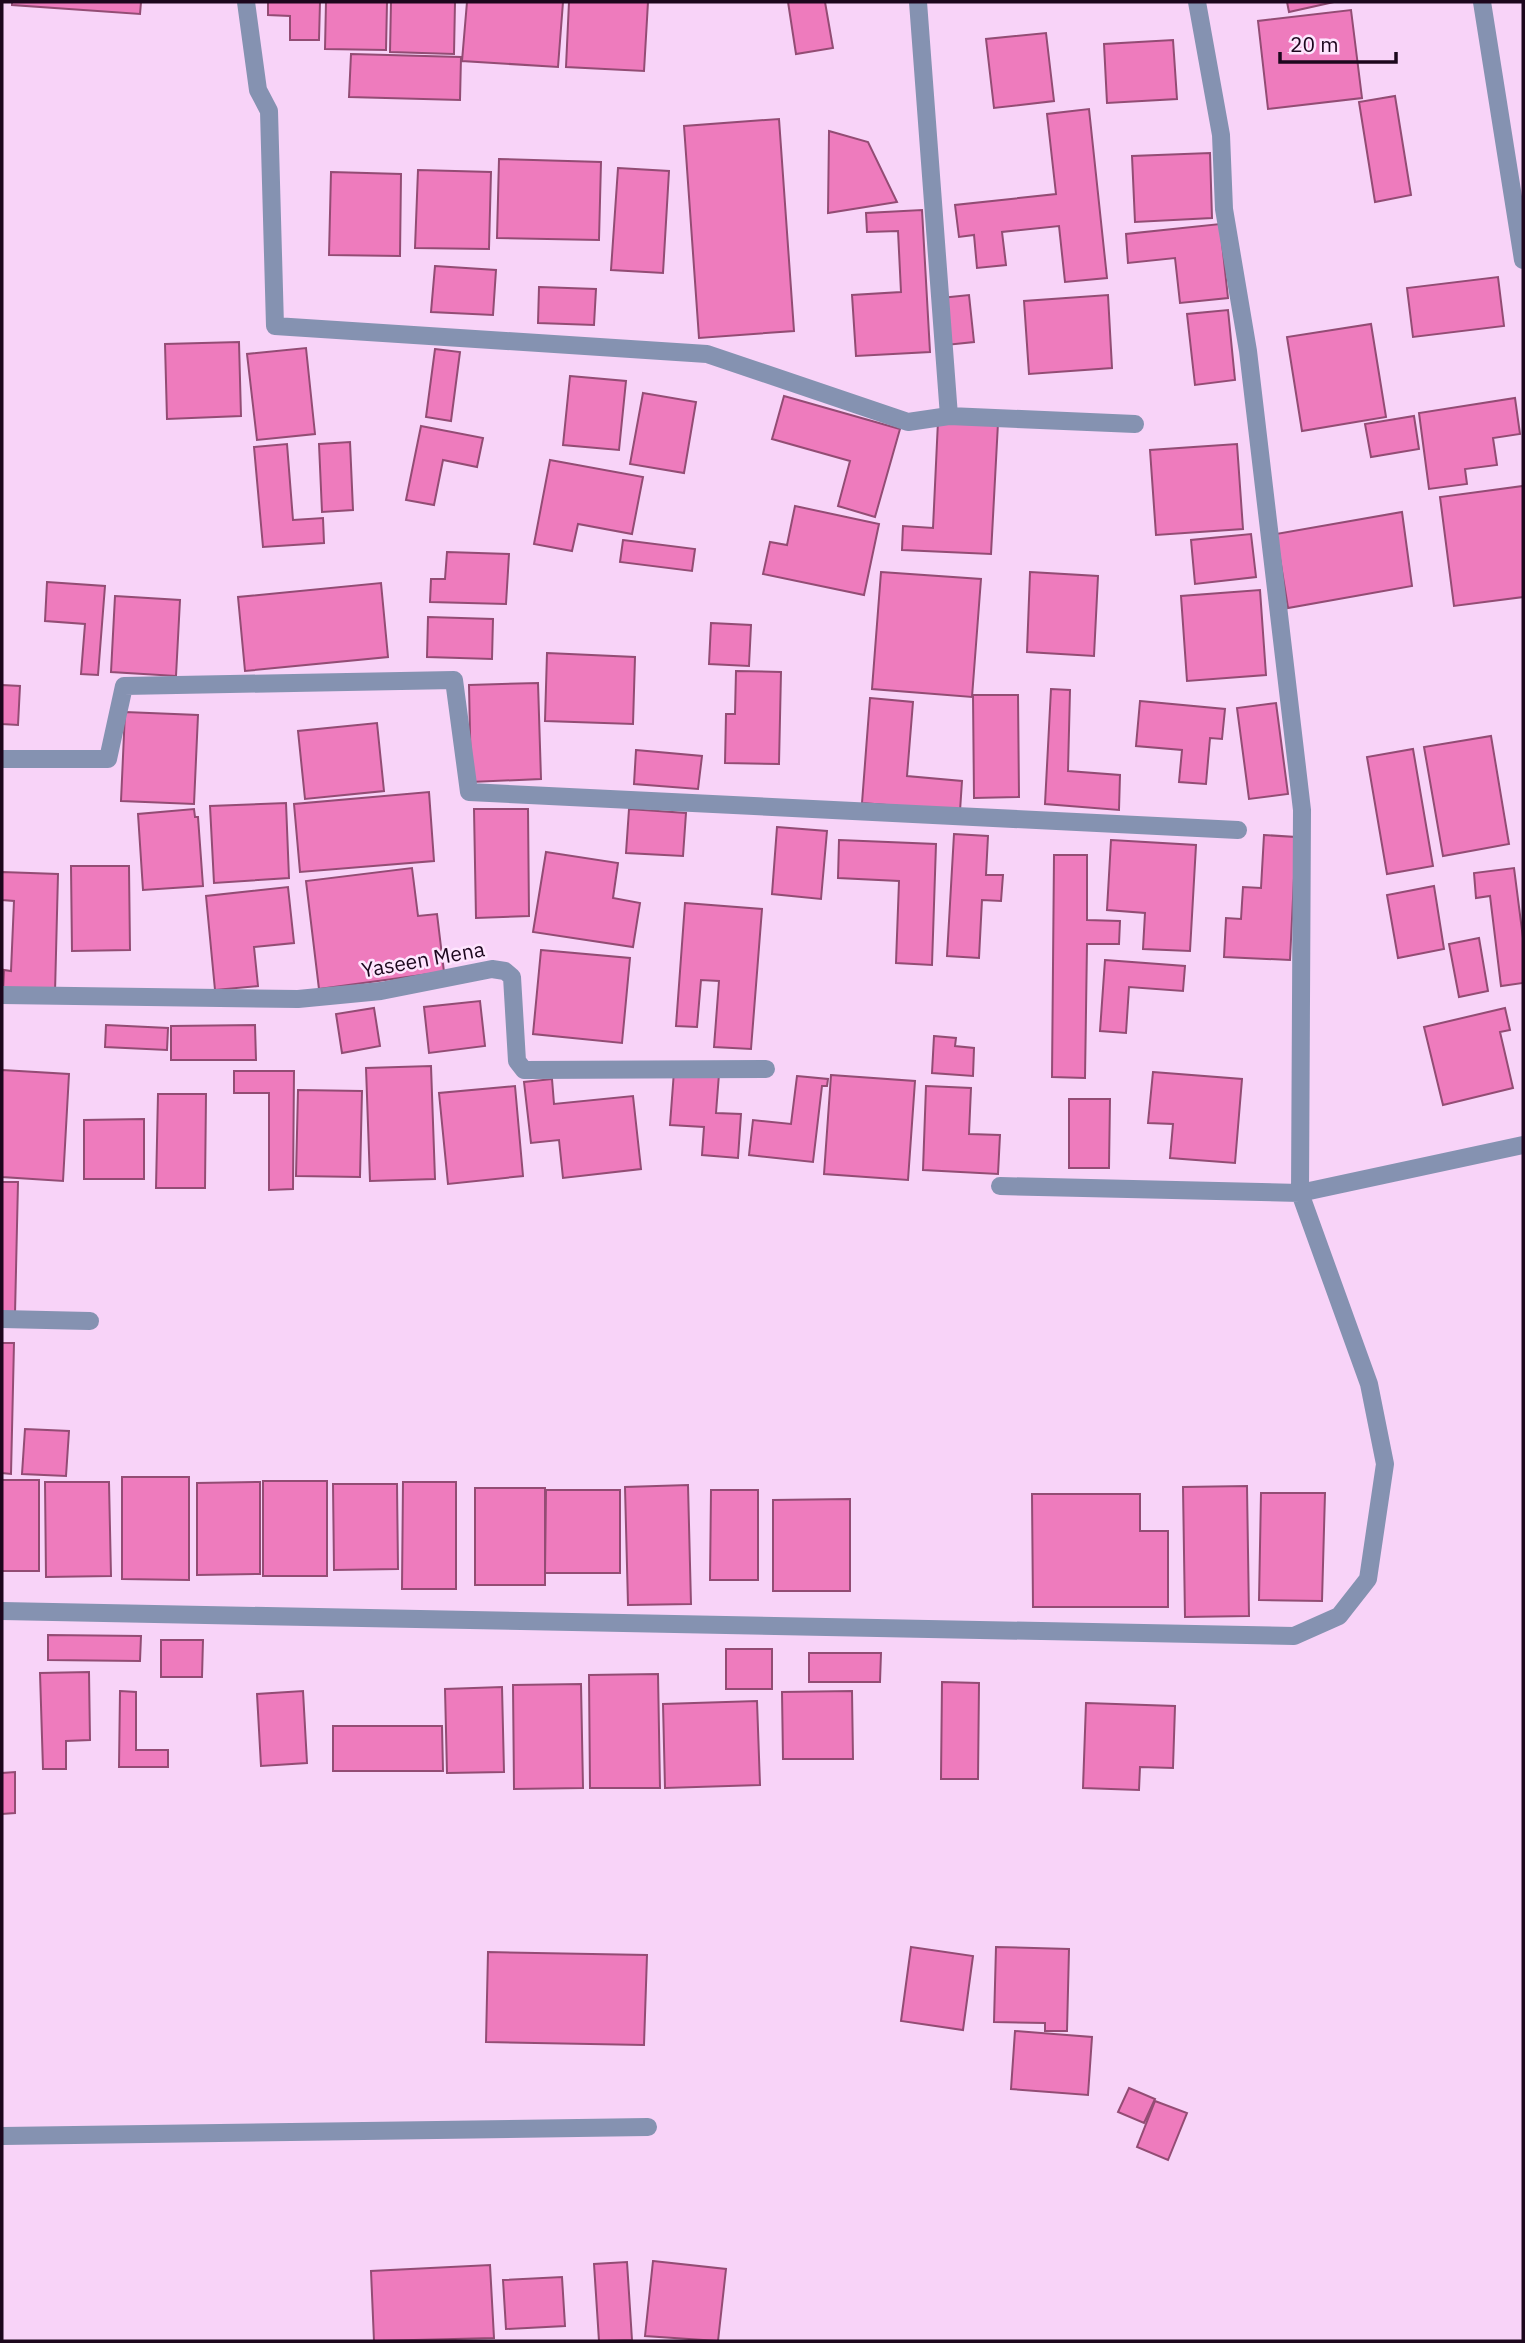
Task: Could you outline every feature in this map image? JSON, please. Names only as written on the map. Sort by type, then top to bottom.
[{"type":"street","points":[[246,2],[258,90],[269,111],[275,326],[708,354],[908,422],[949,416],[1135,424]]},
{"type":"street","points":[[918,2],[949,416]]},
{"type":"street","points":[[2,1611],[1294,1636],[1339,1616],[1368,1578],[1385,1464],[1369,1384],[1300,1193],[1302,810],[1248,351],[1224,209],[1221,135],[1197,2]]},
{"type":"street","points":[[1482,2],[1523,260]]},
{"type":"street","points":[[2,759],[108,759],[124,686],[454,680],[469,792],[1238,830]]},
{"type":"street","name":"Yaseen Mena","points":[[2,995],[298,999],[381,992],[492,969],[505,971],[512,977],[517,1061],[524,1070],[766,1069]]},
{"type":"street","points":[[1000,1186],[1300,1193],[1523,1145]]},
{"type":"street","points":[[2,1318],[90,1321]]},
{"type":"street","points":[[2,2136],[648,2127]]},
{"type":"building","points":[[12,2],[141,2],[140,14],[12,5]]},
{"type":"building","points":[[268,2],[320,2],[319,40],[290,40],[290,16],[268,15]]},
{"type":"building","points":[[326,2],[387,2],[386,50],[325,49]]},
{"type":"building","points":[[391,2],[455,2],[454,54],[390,52]]},
{"type":"building","points":[[467,2],[563,2],[558,67],[462,61]]},
{"type":"building","points":[[569,2],[648,2],[644,71],[566,67]]},
{"type":"building","points":[[788,2],[825,2],[833,48],[796,54]]},
{"type":"building","points":[[1287,2],[1334,2],[1289,12]]},
{"type":"building","points":[[1351,10],[1362,98],[1268,109],[1258,21]]},
{"type":"building","points":[[1046,33],[1054,101],[994,108],[986,39]]},
{"type":"building","points":[[1173,40],[1177,99],[1107,103],[1104,44]]},
{"type":"building","points":[[351,54],[461,57],[460,100],[349,97]]},
{"type":"building","points":[[1395,96],[1411,195],[1375,202],[1359,102]]},
{"type":"building","points":[[1089,109],[1107,278],[1065,282],[1059,226],[1002,232],[1006,265],[977,268],[974,235],[959,237],[955,205],[1056,194],[1047,114]]},
{"type":"building","points":[[779,119],[794,331],[699,338],[684,126]]},
{"type":"building","points":[[829,131],[868,142],[897,202],[828,213]]},
{"type":"building","points":[[1210,153],[1212,218],[1135,222],[1132,156]]},
{"type":"building","points":[[499,159],[601,162],[599,240],[497,238]]},
{"type":"building","points":[[618,168],[669,171],[663,273],[611,270]]},
{"type":"building","points":[[418,170],[491,172],[489,249],[415,248]]},
{"type":"building","points":[[331,172],[401,174],[400,256],[329,255]]},
{"type":"building","points":[[922,210],[930,352],[856,356],[852,295],[901,292],[898,231],[867,232],[866,213]]},
{"type":"building","points":[[1220,224],[1228,298],[1180,303],[1175,258],[1128,263],[1126,234]]},
{"type":"building","points":[[435,266],[496,270],[493,315],[431,312]]},
{"type":"building","points":[[1498,277],[1504,326],[1413,337],[1407,288]]},
{"type":"building","points":[[539,287],[596,289],[594,325],[538,323]]},
{"type":"building","points":[[969,295],[974,342],[946,345],[941,298]]},
{"type":"building","points":[[1108,295],[1112,368],[1029,374],[1024,301]]},
{"type":"building","points":[[1228,310],[1235,380],[1195,385],[1187,314]]},
{"type":"building","points":[[1371,324],[1386,417],[1302,431],[1287,337]]},
{"type":"building","points":[[239,342],[241,416],[167,419],[165,344]]},
{"type":"building","points":[[306,348],[315,434],[257,440],[247,354]]},
{"type":"building","points":[[435,349],[460,352],[451,421],[426,417]]},
{"type":"building","points":[[570,376],[626,381],[619,450],[563,445]]},
{"type":"building","points":[[643,393],[696,402],[684,473],[630,464]]},
{"type":"building","points":[[784,396],[900,429],[875,517],[838,506],[850,461],[772,439]]},
{"type":"building","points":[[1515,398],[1520,434],[1493,438],[1497,465],[1465,469],[1467,484],[1429,489],[1419,413]]},
{"type":"building","points":[[1414,416],[1419,449],[1371,457],[1365,424]]},
{"type":"building","points":[[938,421],[998,423],[991,554],[902,550],[903,526],[933,528]]},
{"type":"building","points":[[421,426],[483,438],[477,467],[443,460],[434,505],[406,500]]},
{"type":"building","points":[[350,442],[353,510],[322,512],[319,444]]},
{"type":"building","points":[[287,444],[293,520],[323,518],[324,543],[263,547],[254,447]]},
{"type":"building","points":[[1237,444],[1243,529],[1156,535],[1150,450]]},
{"type":"building","points":[[550,460],[643,477],[632,534],[578,524],[572,551],[534,544]]},
{"type":"building","points":[[1523,486],[1523,597],[1454,606],[1440,497]]},
{"type":"building","points":[[795,506],[879,524],[864,595],[763,574],[770,542],[787,545]]},
{"type":"building","points":[[1402,512],[1412,586],[1288,608],[1276,534]]},
{"type":"building","points":[[1251,534],[1256,577],[1195,584],[1191,540]]},
{"type":"building","points":[[623,540],[695,549],[692,571],[620,562]]},
{"type":"building","points":[[447,552],[509,554],[506,604],[430,602],[431,579],[445,579]]},
{"type":"building","points":[[881,572],[981,579],[972,697],[872,689]]},
{"type":"building","points":[[1030,572],[1098,576],[1094,656],[1027,652]]},
{"type":"building","points":[[47,582],[105,586],[98,675],[81,674],[85,624],[45,621]]},
{"type":"building","points":[[381,583],[388,657],[245,671],[238,597]]},
{"type":"building","points":[[1260,590],[1266,675],[1187,681],[1181,596]]},
{"type":"building","points":[[115,596],[180,600],[176,676],[111,672]]},
{"type":"building","points":[[428,617],[493,619],[492,659],[427,657]]},
{"type":"building","points":[[711,623],[751,625],[749,666],[709,664]]},
{"type":"building","points":[[547,653],[635,657],[633,724],[545,721]]},
{"type":"building","points":[[736,671],[781,672],[779,764],[725,763],[726,714],[735,714]]},
{"type":"building","points":[[538,683],[541,779],[471,782],[469,685]]},
{"type":"building","points":[[2,685],[20,686],[18,725],[2,724]]},
{"type":"building","points":[[1051,689],[1070,690],[1068,771],[1120,775],[1119,810],[1045,804]]},
{"type":"building","points":[[973,695],[1018,695],[1019,797],[974,798]]},
{"type":"building","points":[[870,698],[913,702],[907,776],[962,781],[960,811],[862,803]]},
{"type":"building","points":[[1140,701],[1225,709],[1222,739],[1210,738],[1206,784],[1179,782],[1182,750],[1136,746]]},
{"type":"building","points":[[1276,703],[1288,794],[1249,799],[1237,708]]},
{"type":"building","points":[[125,712],[198,715],[194,804],[121,801]]},
{"type":"building","points":[[377,723],[384,791],[305,799],[298,731]]},
{"type":"building","points":[[1491,736],[1509,844],[1443,856],[1424,747]]},
{"type":"building","points":[[1413,749],[1433,866],[1387,874],[1367,757]]},
{"type":"building","points":[[636,750],[702,756],[698,789],[634,784]]},
{"type":"building","points":[[429,792],[434,861],[300,872],[294,804]]},
{"type":"building","points":[[286,803],[289,878],[214,883],[210,806]]},
{"type":"building","points":[[194,809],[195,817],[198,817],[203,886],[143,890],[138,814]]},
{"type":"building","points":[[474,809],[528,809],[529,916],[476,918]]},
{"type":"building","points":[[629,809],[686,813],[683,856],[626,853]]},
{"type":"building","points":[[777,827],[827,831],[821,899],[772,894]]},
{"type":"building","points":[[954,834],[988,836],[986,875],[1003,875],[1001,901],[982,900],[979,958],[947,956]]},
{"type":"building","points":[[1264,835],[1296,837],[1290,960],[1224,957],[1226,918],[1241,919],[1243,887],[1261,888]]},
{"type":"building","points":[[839,840],[936,844],[932,965],[896,963],[899,881],[838,878]]},
{"type":"building","points":[[1111,840],[1196,845],[1190,951],[1143,949],[1145,913],[1107,910]]},
{"type":"building","points":[[546,852],[618,863],[613,898],[640,903],[633,947],[533,932]]},
{"type":"building","points":[[1054,855],[1087,855],[1087,920],[1120,921],[1119,944],[1087,944],[1085,1078],[1052,1077]]},
{"type":"building","points":[[71,866],[129,866],[130,950],[72,951]]},
{"type":"building","points":[[412,868],[418,916],[437,914],[444,972],[319,989],[306,881]]},
{"type":"building","points":[[1514,868],[1523,938],[1523,983],[1501,986],[1490,896],[1476,898],[1474,873]]},
{"type":"building","points":[[2,872],[58,874],[55,993],[3,992],[4,970],[11,971],[14,901],[2,900]]},
{"type":"building","points":[[1434,886],[1444,949],[1398,958],[1387,895]]},
{"type":"building","points":[[288,887],[294,943],[254,947],[258,986],[215,990],[206,896]]},
{"type":"building","points":[[685,903],[762,909],[751,1049],[714,1047],[719,981],[701,980],[697,1027],[676,1026]]},
{"type":"building","points":[[1479,938],[1488,991],[1459,997],[1449,944]]},
{"type":"building","points":[[541,950],[630,958],[622,1043],[533,1034]]},
{"type":"building","points":[[1105,960],[1185,966],[1183,991],[1129,987],[1126,1033],[1100,1031]]},
{"type":"building","points":[[480,1001],[485,1046],[429,1053],[424,1007]]},
{"type":"building","points":[[374,1008],[380,1046],[342,1053],[336,1014]]},
{"type":"building","points":[[1505,1008],[1510,1030],[1500,1032],[1513,1088],[1443,1105],[1424,1027]]},
{"type":"building","points":[[106,1025],[168,1028],[167,1050],[105,1047]]},
{"type":"building","points":[[255,1025],[256,1060],[171,1060],[171,1026]]},
{"type":"building","points":[[934,1036],[956,1038],[955,1046],[974,1048],[973,1076],[932,1073]]},
{"type":"building","points":[[431,1066],[435,1179],[370,1181],[366,1068]]},
{"type":"building","points":[[2,1070],[69,1074],[63,1181],[2,1177]]},
{"type":"building","points":[[234,1071],[294,1071],[293,1189],[269,1190],[269,1093],[234,1093]]},
{"type":"building","points":[[674,1071],[719,1074],[716,1113],[741,1114],[738,1158],[702,1155],[704,1127],[670,1125]]},
{"type":"building","points":[[1153,1072],[1242,1079],[1235,1163],[1170,1158],[1173,1124],[1148,1123]]},
{"type":"building","points":[[831,1075],[915,1081],[908,1180],[824,1174]]},
{"type":"building","points":[[797,1076],[828,1079],[827,1086],[822,1086],[813,1162],[749,1155],[753,1120],[791,1124]]},
{"type":"building","points":[[552,1079],[554,1104],[633,1096],[641,1169],[563,1178],[559,1140],[531,1143],[524,1082]]},
{"type":"building","points":[[515,1086],[523,1176],[448,1184],[439,1093]]},
{"type":"building","points":[[926,1086],[971,1088],[969,1134],[1000,1135],[998,1174],[923,1170]]},
{"type":"building","points":[[298,1090],[362,1091],[360,1177],[296,1176]]},
{"type":"building","points":[[158,1094],[206,1094],[205,1188],[156,1188]]},
{"type":"building","points":[[1069,1099],[1110,1099],[1109,1168],[1069,1168]]},
{"type":"building","points":[[144,1119],[144,1179],[84,1179],[84,1120]]},
{"type":"building","points":[[2,1182],[18,1182],[15,1314],[2,1314]]},
{"type":"building","points":[[2,1343],[14,1343],[11,1474],[2,1473]]},
{"type":"building","points":[[25,1429],[69,1431],[66,1476],[22,1474]]},
{"type":"building","points":[[122,1477],[189,1477],[189,1580],[122,1579]]},
{"type":"building","points":[[2,1480],[39,1480],[39,1571],[2,1571]]},
{"type":"building","points":[[263,1481],[327,1481],[327,1576],[263,1576]]},
{"type":"building","points":[[45,1482],[109,1482],[111,1576],[46,1577]]},
{"type":"building","points":[[260,1482],[260,1574],[197,1575],[197,1483]]},
{"type":"building","points":[[403,1482],[456,1482],[456,1589],[402,1589]]},
{"type":"building","points":[[333,1484],[397,1484],[398,1569],[334,1570]]},
{"type":"building","points":[[688,1485],[691,1604],[628,1605],[625,1487]]},
{"type":"building","points":[[1247,1486],[1249,1616],[1185,1617],[1183,1487]]},
{"type":"building","points":[[475,1488],[545,1488],[545,1585],[475,1585]]},
{"type":"building","points":[[546,1490],[620,1490],[620,1573],[545,1573]]},
{"type":"building","points":[[711,1490],[758,1490],[758,1580],[710,1580]]},
{"type":"building","points":[[1261,1493],[1325,1493],[1322,1601],[1259,1600]]},
{"type":"building","points":[[1032,1494],[1140,1494],[1140,1531],[1168,1531],[1168,1607],[1033,1607]]},
{"type":"building","points":[[850,1499],[850,1591],[773,1591],[773,1500]]},
{"type":"building","points":[[48,1635],[141,1636],[140,1661],[48,1660]]},
{"type":"building","points":[[161,1640],[203,1640],[202,1677],[161,1677]]},
{"type":"building","points":[[726,1649],[772,1649],[772,1689],[726,1689]]},
{"type":"building","points":[[809,1653],[881,1653],[880,1682],[809,1682]]},
{"type":"building","points":[[89,1672],[90,1740],[66,1741],[66,1769],[43,1769],[40,1673]]},
{"type":"building","points":[[658,1674],[660,1788],[590,1788],[589,1675]]},
{"type":"building","points":[[942,1682],[979,1683],[978,1779],[941,1779]]},
{"type":"building","points":[[581,1684],[583,1788],[514,1789],[513,1685]]},
{"type":"building","points":[[502,1687],[504,1772],[447,1773],[445,1689]]},
{"type":"building","points":[[120,1691],[136,1692],[136,1750],[168,1750],[168,1767],[119,1767]]},
{"type":"building","points":[[303,1691],[307,1763],[261,1766],[257,1694]]},
{"type":"building","points":[[852,1691],[853,1759],[783,1759],[782,1692]]},
{"type":"building","points":[[757,1701],[760,1785],[665,1788],[663,1704]]},
{"type":"building","points":[[1086,1703],[1175,1706],[1173,1768],[1140,1767],[1139,1790],[1083,1788]]},
{"type":"building","points":[[333,1726],[442,1726],[443,1771],[333,1771]]},
{"type":"building","points":[[15,1772],[15,1813],[2,1814],[2,1773]]},
{"type":"building","points":[[911,1947],[973,1956],[963,2030],[901,2021]]},
{"type":"building","points":[[996,1947],[1069,1949],[1067,2031],[1045,2031],[1045,2023],[994,2022]]},
{"type":"building","points":[[488,1952],[647,1955],[644,2045],[486,2042]]},
{"type":"building","points":[[1015,2031],[1092,2037],[1088,2095],[1011,2089]]},
{"type":"building","points":[[1129,2088],[1155,2099],[1144,2123],[1118,2112]]},
{"type":"building","points":[[1155,2101],[1187,2113],[1168,2160],[1137,2147]]},
{"type":"building","points":[[653,2261],[726,2269],[718,2341],[645,2336]]},
{"type":"building","points":[[627,2262],[632,2340],[599,2341],[594,2264]]},
{"type":"building","points":[[490,2265],[494,2338],[374,2341],[371,2271]]},
{"type":"building","points":[[562,2277],[565,2326],[506,2329],[503,2280]]}]
